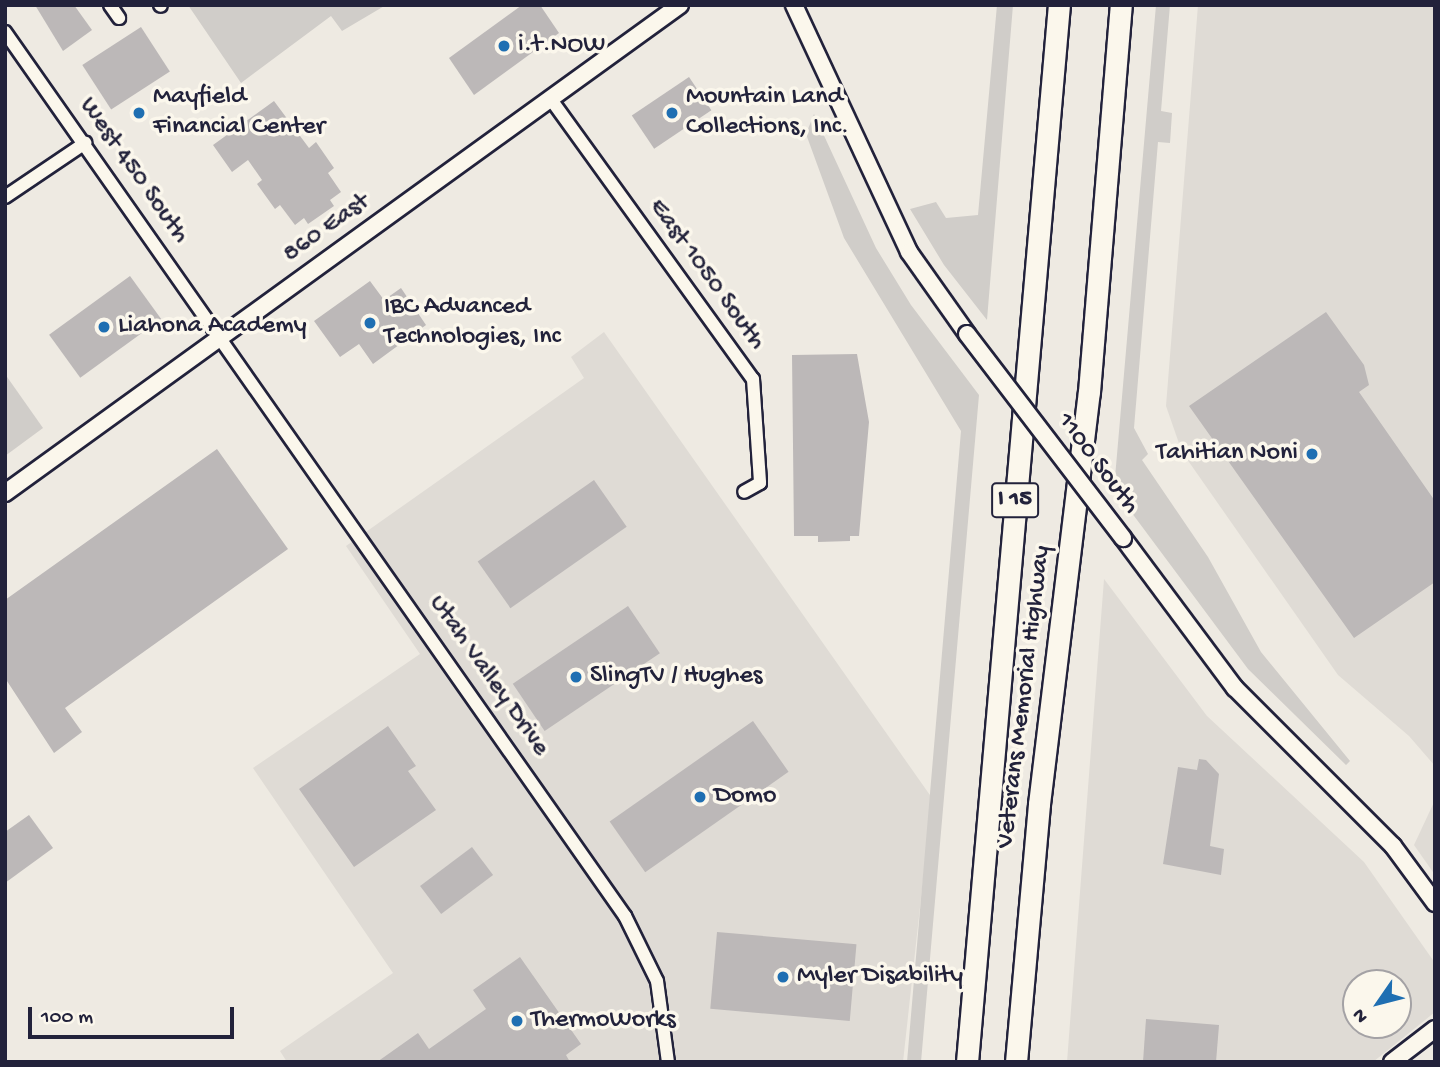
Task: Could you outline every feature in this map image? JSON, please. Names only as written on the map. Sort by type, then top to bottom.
[{"type":"highway","name":"Veterans Memorial Highway","points":[[967,1062],[1059,5]]},
{"type":"highway","name":"Veterans Memorial Highway","points":[[1016,1062],[1039,804],[1089,392],[1121,5]]},
{"type":"street","points":[[110,5],[119,18]]},
{"type":"street","name":"860 East","points":[[5,493],[680,5]]},
{"type":"street","name":"1100 South","points":[[794,5],[909,253],[967,334],[1235,688],[1393,846],[1435,903]]},
{"type":"street","name":"West 450 South","points":[[5,32],[222,337]]},
{"type":"street","name":"East 1050 South","points":[[550,98],[752,379],[760,483],[744,492]]},
{"type":"street","points":[[5,197],[85,143]]},
{"type":"street","name":"Utah Valley Drive","points":[[222,337],[625,916],[657,981],[668,1062]]},
{"type":"street","points":[[1392,1062],[1435,1029]]},
{"type":"shaded area","points":[[188,5],[386,5],[342,31],[331,16],[241,83]]},
{"type":"shaded area","points":[[997,5],[1013,5],[987,320],[944,265],[910,209],[936,202],[946,218],[978,215]]},
{"type":"shaded area","points":[[1156,5],[1170,5],[1161,111],[1172,113],[1170,143],[1158,142],[1134,428],[1148,454],[1142,460],[1208,557],[1261,652],[1350,761],[1346,765],[1248,669],[1114,489]]},
{"type":"shaded area","points":[[1198,5],[1435,5],[1435,766],[1409,736],[1338,675],[1182,452],[1166,406]]},
{"type":"shaded area","points":[[814,114],[876,248],[911,305],[979,395],[921,1062],[907,1062],[961,431],[844,238],[806,134]]},
{"type":"shaded area","points":[[604,332],[932,798],[903,1062],[287,1062],[280,1051],[393,973],[253,768],[420,654],[346,546],[584,378],[571,357]]},
{"type":"shaded area","points":[[5,374],[43,428],[5,456]]},
{"type":"shaded area","points":[[1104,579],[1207,716],[1364,862],[1435,963],[1435,1012],[1412,1031],[1412,969],[1342,969],[1342,1039],[1402,1039],[1373,1062],[1067,1062]]},
{"type":"shaded area","points":[[1435,800],[1435,875],[1414,845]]},
{"type":"building","points":[[35,5],[74,5],[92,30],[63,51]]},
{"type":"building","name":"i.t.NOW","points":[[522,5],[540,5],[559,33],[474,95],[449,58]]},
{"type":"building","points":[[141,27],[170,71],[111,110],[82,65]]},
{"type":"building","name":"Mountain Land Collections, Inc.","points":[[689,77],[711,110],[654,149],[632,116]]},
{"type":"building","points":[[274,101],[309,148],[316,142],[334,168],[328,173],[341,192],[330,200],[334,206],[308,224],[304,218],[295,225],[280,205],[275,209],[257,184],[262,180],[248,160],[232,172],[213,145]]},
{"type":"building","name":"Liahona Academy","points":[[130,276],[161,319],[80,378],[49,335]]},
{"type":"building","name":"IBC Advanced Technologies, Inc","points":[[370,281],[384,300],[401,288],[426,325],[373,364],[359,344],[340,357],[314,321]]},
{"type":"building","name":"Tahitian Noni","points":[[1326,312],[1364,365],[1369,385],[1359,392],[1435,501],[1435,582],[1354,638],[1189,406]]},
{"type":"building","points":[[857,354],[869,422],[859,536],[850,536],[850,541],[818,542],[818,536],[794,536],[792,355]]},
{"type":"building","points":[[217,449],[288,549],[65,708],[82,732],[54,753],[5,678],[5,600]]},
{"type":"building","points":[[594,480],[627,527],[510,608],[478,561]]},
{"type":"building","name":"SlingTV / Hughes","points":[[628,606],[660,653],[545,731],[513,684]]},
{"type":"building","name":"Domo","points":[[753,721],[789,772],[645,872],[610,821]]},
{"type":"building","points":[[388,726],[416,766],[408,771],[436,810],[354,867],[299,789]]},
{"type":"building","points":[[1199,759],[1206,760],[1219,774],[1210,846],[1224,849],[1221,875],[1163,864],[1178,767],[1197,770]]},
{"type":"building","points":[[29,815],[53,848],[5,883],[5,832]]},
{"type":"building","points":[[472,847],[493,875],[441,914],[420,886]]},
{"type":"building","name":"Myler Disability","points":[[717,932],[856,944],[850,1021],[710,1009]]},
{"type":"building","name":"ThermoWorks","points":[[520,957],[581,1044],[566,1055],[570,1062],[377,1062],[418,1033],[429,1049],[486,1009],[473,990]]},
{"type":"building","points":[[1146,1019],[1219,1025],[1216,1062],[1143,1062]]},
{"type":"place","name":"i.t.NOW","points":[[504,46]]},
{"type":"place","name":"Mayfield Financial Center","points":[[139,113]]},
{"type":"place","name":"Mountain Land Collections, Inc.","points":[[672,113]]},
{"type":"place","name":"IBC Advanced Technologies, Inc","points":[[370,323]]},
{"type":"place","name":"Liahona Academy","points":[[104,327]]},
{"type":"place","name":"Tahitian Noni","points":[[1312,454]]},
{"type":"place","name":"SlingTV / Hughes","points":[[576,677]]},
{"type":"place","name":"Domo","points":[[700,797]]},
{"type":"place","name":"Myler Disability","points":[[783,977]]},
{"type":"place","name":"ThermoWorks","points":[[517,1021]]}]
